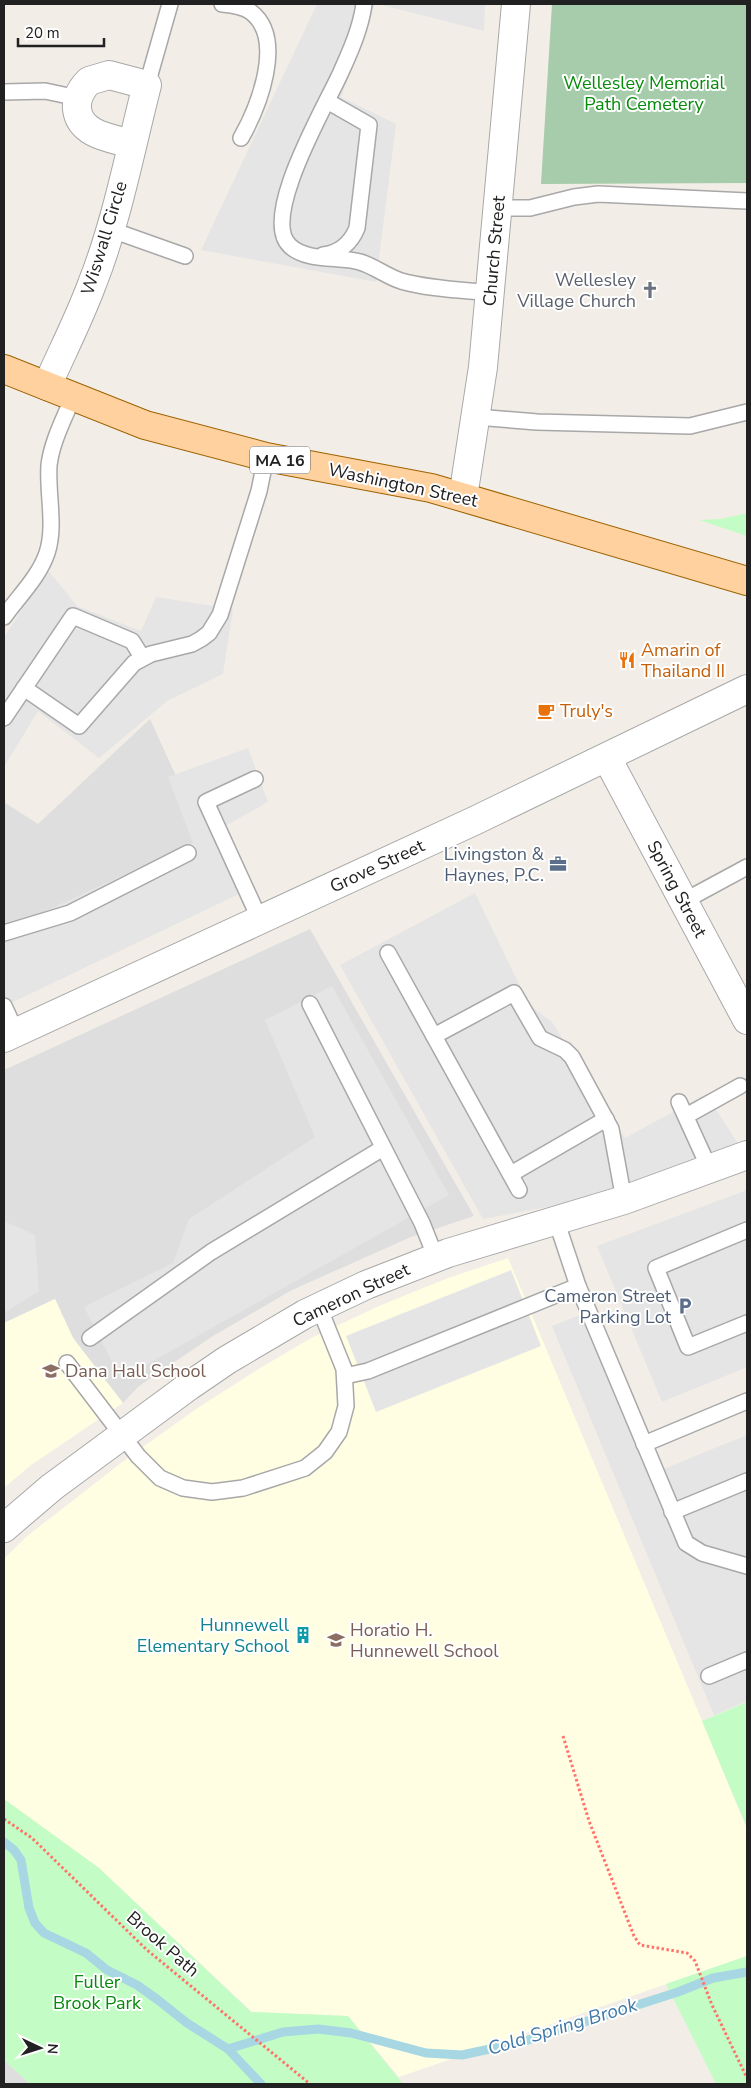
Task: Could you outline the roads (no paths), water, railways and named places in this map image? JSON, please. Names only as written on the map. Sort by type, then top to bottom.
[{"type":"main road","name":"Washington Street","points":[[4,369],[146,425],[266,457],[431,488],[747,581]]},
{"type":"street","name":"Church Street","points":[[463,497],[476,416],[491,293],[516,4]]},
{"type":"street","points":[[132,144],[88,129],[79,117],[78,98],[89,81],[104,75],[147,86]]},
{"type":"street","name":"Wiswall Circle","points":[[47,386],[92,285],[110,229],[147,86]]},
{"type":"street","name":"Grove Street","points":[[10,1035],[606,758],[747,689]]},
{"type":"street","name":"Spring Street","points":[[606,758],[747,1020]]},
{"type":"street","name":"Cameron Street","points":[[4,1528],[52,1487],[227,1360],[319,1307],[436,1258],[624,1200],[747,1155]]},
{"type":"lane","points":[[147,86],[170,4]]},
{"type":"lane","points":[[222,4],[243,8],[251,12],[263,27],[266,36],[267,62],[262,88],[250,122],[241,138]]},
{"type":"lane","points":[[364,4],[349,54],[290,184],[284,203],[282,223],[290,246],[302,253],[360,262],[406,282],[491,293]]},
{"type":"lane","points":[[4,92],[44,91],[78,98]]},
{"type":"lane","points":[[318,256],[329,254],[342,248],[354,236],[357,228],[369,125],[327,101]]},
{"type":"lane","points":[[498,208],[530,208],[574,197],[598,194],[747,201]]},
{"type":"lane","points":[[110,229],[185,256]]},
{"type":"lane","points":[[4,617],[36,575],[46,556],[50,536],[49,481],[51,452],[73,396]]},
{"type":"lane","points":[[476,416],[537,422],[684,426],[705,424],[747,412]]},
{"type":"lane","points":[[24,688],[79,726],[127,669],[142,657],[192,644],[209,633],[222,606],[259,491],[266,457]]},
{"type":"lane","points":[[4,718],[73,616],[132,641],[142,657]]},
{"type":"lane","points":[[255,779],[206,802],[260,920]]},
{"type":"lane","points":[[4,933],[70,913],[188,853]]},
{"type":"lane","points":[[684,901],[747,867]]},
{"type":"lane","points":[[388,953],[520,1190]]},
{"type":"lane","points":[[434,1036],[514,992],[540,1038],[565,1050],[572,1056],[606,1119],[613,1140],[624,1200]]},
{"type":"lane","points":[[310,1004],[422,1223],[436,1258]]},
{"type":"lane","points":[[4,1006],[10,1035]]},
{"type":"lane","points":[[686,1116],[740,1086]]},
{"type":"lane","points":[[679,1102],[710,1170]]},
{"type":"lane","points":[[510,1174],[606,1119]]},
{"type":"lane","points":[[90,1338],[212,1252],[383,1148]]},
{"type":"lane","points":[[556,1220],[578,1286],[686,1543],[693,1548],[747,1566]]},
{"type":"lane","points":[[747,1230],[656,1268],[688,1347],[747,1323]]},
{"type":"lane","points":[[345,1376],[368,1371],[578,1286]]},
{"type":"lane","points":[[66,1363],[160,1478],[183,1488],[212,1492],[243,1488],[305,1468],[325,1452],[339,1432],[346,1395],[345,1376],[342,1362],[319,1307]]},
{"type":"lane","points":[[644,1444],[747,1402]]},
{"type":"lane","points":[[672,1512],[747,1481]]},
{"type":"lane","points":[[709,1676],[747,1660]]},
{"type":"waterway","points":[[4,1842],[14,1850],[21,1860],[29,1908],[35,1923],[44,1933],[86,1953],[107,1970],[137,1985],[187,2023],[228,2049],[261,2084]]},
{"type":"waterway","name":"Cold Spring Brook","points":[[228,2049],[283,2032],[318,2029],[351,2033],[426,2053],[462,2055],[522,2042],[678,1992],[713,1978],[747,1972]]},
{"type":"place","name":"Wellesley Village Church","points":[[650,290]]},
{"type":"place","name":"Amarin of Thailand II","points":[[627,660]]},
{"type":"place","name":"Truly's","points":[[546,711]]},
{"type":"place","name":"Livingston & Haynes, P.C.","points":[[558,864]]},
{"type":"place","name":"Cameron Street Parking Lot","points":[[685,1306]]},
{"type":"place","name":"Dana Hall School","points":[[51,1371]]},
{"type":"place","name":"Hunnewell Elementary School","points":[[303,1635]]},
{"type":"place","name":"Horatio H. Hunnewell School","points":[[336,1640]]},
{"type":"park label","name":"Wellesley Memorial Path Cemetery","points":[[644,94]]},
{"type":"park label","name":"Fuller Brook Park","points":[[97,1992]]}]
